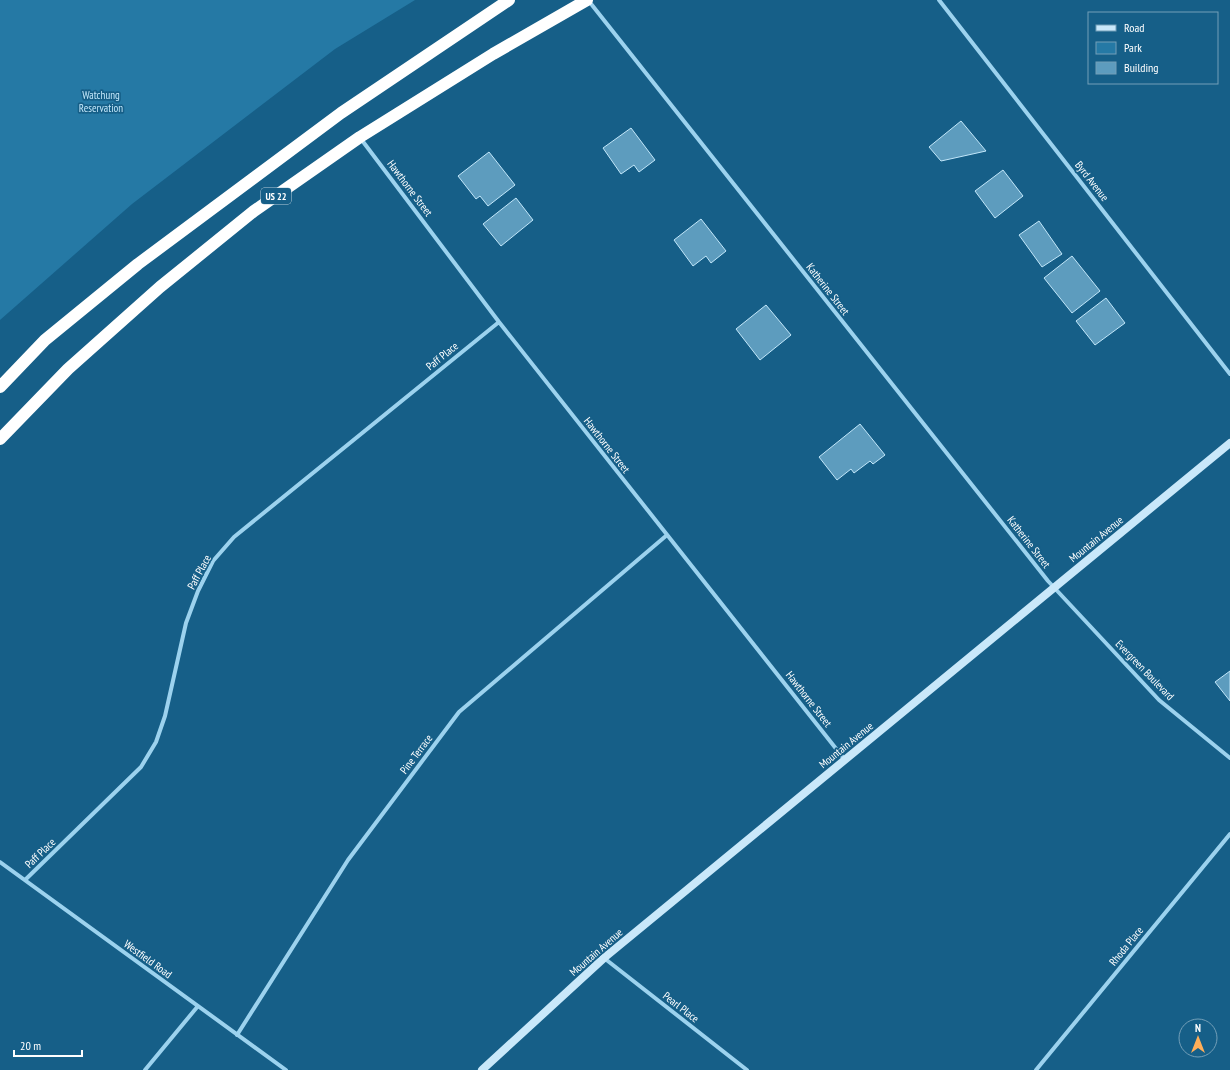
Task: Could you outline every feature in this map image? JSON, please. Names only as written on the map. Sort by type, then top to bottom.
[{"type":"highway","name":"US 22","points":[[0,387],[45,340],[138,264],[341,112],[509,0]]},
{"type":"highway","name":"US 22","points":[[0,439],[68,369],[160,287],[254,211],[360,137],[493,54],[587,0]]},
{"type":"street","name":"Katherine Street","points":[[587,0],[1054,588]]},
{"type":"street","name":"Byrd Avenue","points":[[939,0],[1230,374]]},
{"type":"street","name":"Hawthorne Street","points":[[360,137],[498,322],[845,760]]},
{"type":"street","name":"Paff Place","points":[[25,880],[142,767],[156,742],[165,716],[186,624],[198,591],[214,561],[234,537],[498,322]]},
{"type":"street","name":"Mountain Avenue","points":[[482,1070],[604,958],[1230,443]]},
{"type":"street","name":"Pine Terrace","points":[[238,1035],[348,860],[459,712],[667,535]]},
{"type":"street","name":"Evergreen Boulevard","points":[[1054,588],[1159,700],[1230,758]]},
{"type":"street","name":"Rhoda Place","points":[[1036,1070],[1230,834]]},
{"type":"street","name":"Westfield Road","points":[[0,862],[286,1070]]},
{"type":"street","name":"Pearl Place","points":[[604,958],[747,1070]]},
{"type":"street","points":[[145,1070],[198,1006]]},
{"type":"green space","name":"Watchung Reservation","points":[[0,0],[415,0],[335,49],[132,204],[0,320]]},
{"type":"building","points":[[961,121],[986,151],[941,161],[929,147]]},
{"type":"building","points":[[631,128],[655,160],[639,172],[634,165],[621,174],[603,148]]},
{"type":"building","points":[[489,152],[515,185],[488,206],[480,196],[476,199],[458,176]]},
{"type":"building","points":[[1003,170],[1023,196],[995,218],[975,191]]},
{"type":"building","points":[[516,198],[533,220],[501,246],[483,224]]},
{"type":"building","points":[[701,219],[726,251],[711,263],[706,256],[693,266],[674,240]]},
{"type":"building","points":[[1039,221],[1062,254],[1042,267],[1019,235]]},
{"type":"building","points":[[1072,256],[1100,291],[1072,313],[1044,278]]},
{"type":"building","points":[[1106,298],[1125,323],[1095,345],[1076,321]]},
{"type":"building","points":[[766,305],[791,335],[760,360],[736,329]]},
{"type":"building","points":[[860,424],[885,455],[873,464],[870,461],[854,473],[851,469],[837,480],[819,457]]},
{"type":"building","points":[[1230,671],[1230,701],[1215,682]]}]
